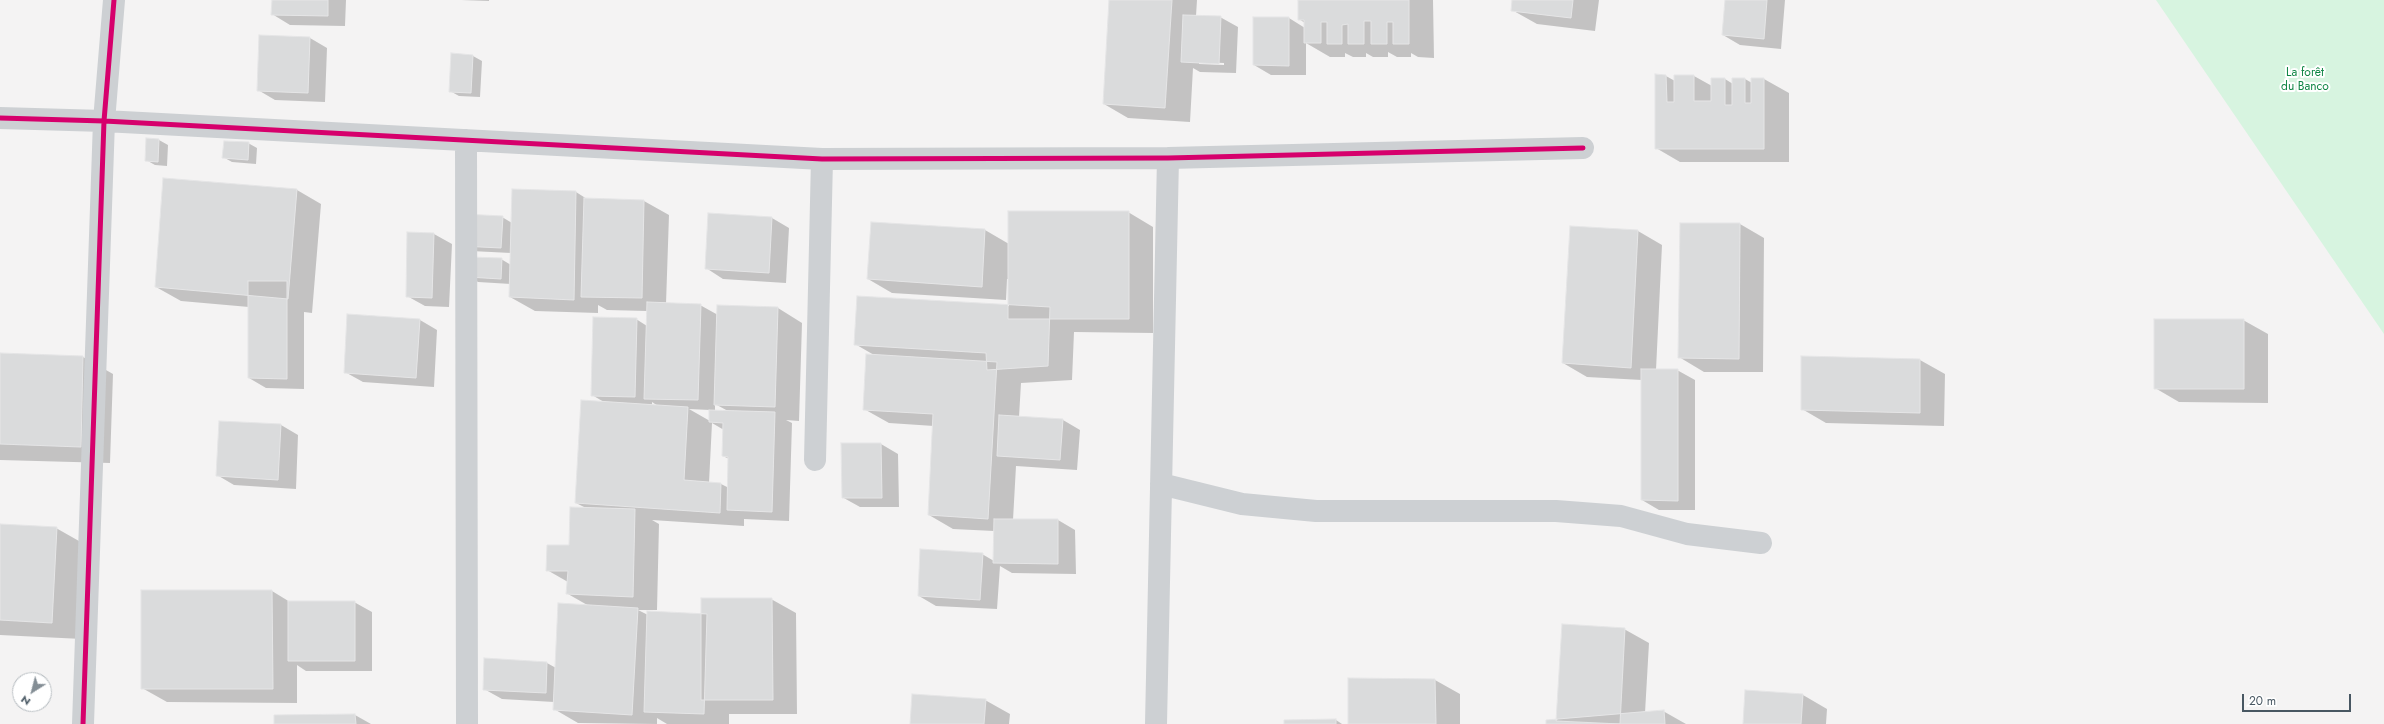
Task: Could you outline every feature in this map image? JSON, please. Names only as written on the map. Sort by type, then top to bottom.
[{"type":"street","points":[[83,724],[104,121],[114,0]]},
{"type":"street","points":[[0,118],[104,121],[822,159],[1168,158],[1582,148]]},
{"type":"street","points":[[466,140],[467,724]]},
{"type":"street","points":[[1156,724],[1168,158]]},
{"type":"street","points":[[815,460],[822,159]]},
{"type":"street","points":[[1161,484],[1242,504],[1316,511],[1556,511],[1621,516],[1687,534],[1761,543]]},
{"type":"green space","name":"La forêt du Banco","points":[[2156,0],[2384,0],[2384,334]]},
{"type":"building","points":[[272,0],[328,0],[328,16],[271,15]]},
{"type":"building","points":[[1109,0],[1172,0],[1165,108],[1103,104]]},
{"type":"building","points":[[1298,0],[1409,0],[1409,44],[1393,44],[1393,22],[1387,22],[1387,44],[1371,44],[1371,21],[1364,21],[1364,44],[1348,44],[1348,24],[1342,25],[1342,44],[1327,44],[1327,22],[1321,22],[1321,43],[1304,43],[1304,20],[1298,20]]},
{"type":"building","points":[[1512,0],[1573,0],[1571,18],[1511,11]]},
{"type":"building","points":[[1725,0],[1767,0],[1764,39],[1722,35]]},
{"type":"building","points":[[1183,15],[1221,16],[1219,64],[1181,62]]},
{"type":"building","points":[[1253,17],[1289,17],[1289,66],[1253,65]]},
{"type":"building","points":[[259,35],[310,37],[308,93],[257,91]]},
{"type":"building","points":[[451,53],[473,55],[471,93],[449,92]]},
{"type":"building","points":[[1655,74],[1666,75],[1667,102],[1674,102],[1674,75],[1694,75],[1694,101],[1711,101],[1711,78],[1725,78],[1725,105],[1732,105],[1732,78],[1745,78],[1745,103],[1751,103],[1751,78],[1764,78],[1764,149],[1655,149]]},
{"type":"building","points":[[146,138],[159,139],[158,162],[145,161]]},
{"type":"building","points":[[224,141],[249,142],[248,160],[222,158]]},
{"type":"building","points":[[163,178],[297,189],[288,299],[155,287]]},
{"type":"building","points":[[512,189],[576,191],[574,300],[509,297]]},
{"type":"building","points":[[584,198],[644,200],[642,298],[581,297]]},
{"type":"building","points":[[1008,211],[1129,211],[1129,319],[1008,319]]},
{"type":"building","points":[[708,213],[772,217],[769,273],[705,269]]},
{"type":"building","points":[[463,214],[503,216],[501,248],[461,246]]},
{"type":"building","points":[[871,222],[985,229],[982,287],[867,279]]},
{"type":"building","points":[[1680,223],[1740,223],[1739,359],[1678,358]]},
{"type":"building","points":[[1570,226],[1638,230],[1631,368],[1562,363]]},
{"type":"building","points":[[407,232],[434,233],[432,298],[406,297]]},
{"type":"building","points":[[469,257],[502,258],[501,279],[468,277]]},
{"type":"building","points":[[248,281],[287,281],[287,379],[248,378]]},
{"type":"building","points":[[857,296],[1050,307],[1048,366],[987,370],[986,353],[854,345]]},
{"type":"building","points":[[647,302],[701,304],[698,400],[644,399]]},
{"type":"building","points":[[717,305],[778,307],[775,407],[714,405]]},
{"type":"building","points":[[347,314],[420,319],[416,378],[344,373]]},
{"type":"building","points":[[593,317],[637,318],[635,397],[591,396]]},
{"type":"building","points":[[2154,319],[2244,319],[2244,389],[2154,389]]},
{"type":"building","points":[[0,353],[83,356],[81,447],[0,444]]},
{"type":"building","points":[[866,354],[997,362],[988,519],[928,515],[933,414],[863,410]]},
{"type":"building","points":[[1801,356],[1920,359],[1920,413],[1801,410]]},
{"type":"building","points":[[1641,369],[1678,369],[1678,501],[1641,500]]},
{"type":"building","points":[[581,400],[688,407],[684,480],[721,483],[720,513],[575,503]]},
{"type":"building","points":[[709,410],[775,412],[772,512],[727,510],[728,457],[722,456],[723,423],[709,422]]},
{"type":"building","points":[[999,415],[1063,419],[1060,460],[997,456]]},
{"type":"building","points":[[219,421],[281,424],[278,480],[216,476]]},
{"type":"building","points":[[841,443],[881,443],[882,498],[842,498]]},
{"type":"building","points":[[570,507],[635,509],[633,597],[566,594],[568,571],[546,571],[547,545],[569,545]]},
{"type":"building","points":[[994,519],[1058,519],[1058,564],[993,563]]},
{"type":"building","points":[[0,524],[57,527],[52,623],[0,620]]},
{"type":"building","points":[[920,549],[983,553],[980,600],[918,596]]},
{"type":"building","points":[[141,590],[272,590],[273,689],[141,689]]},
{"type":"building","points":[[701,598],[772,598],[773,700],[701,700]]},
{"type":"building","points":[[288,601],[355,601],[355,661],[288,661]]},
{"type":"building","points":[[558,603],[638,608],[632,715],[553,710]]},
{"type":"building","points":[[647,611],[707,614],[704,714],[644,712]]},
{"type":"building","points":[[1562,624],[1625,628],[1620,724],[1556,721]]},
{"type":"building","points":[[484,658],[547,662],[546,693],[483,690]]},
{"type":"building","points":[[1348,678],[1435,679],[1436,724],[1348,724]]},
{"type":"building","points":[[1745,690],[1803,694],[1801,724],[1743,724]]},
{"type":"building","points":[[912,694],[986,699],[984,724],[910,724]]},
{"type":"building","points":[[1664,710],[1665,724],[1546,724],[1546,720]]},
{"type":"building","points":[[355,714],[356,724],[274,724],[274,715]]},
{"type":"building","points":[[1336,719],[1336,724],[1284,724],[1284,720]]},
{"type":"cycle path","points":[[83,724],[104,121],[114,0]]},
{"type":"cycle path","points":[[0,118],[104,121],[822,159],[1168,158],[1583,148]]}]
